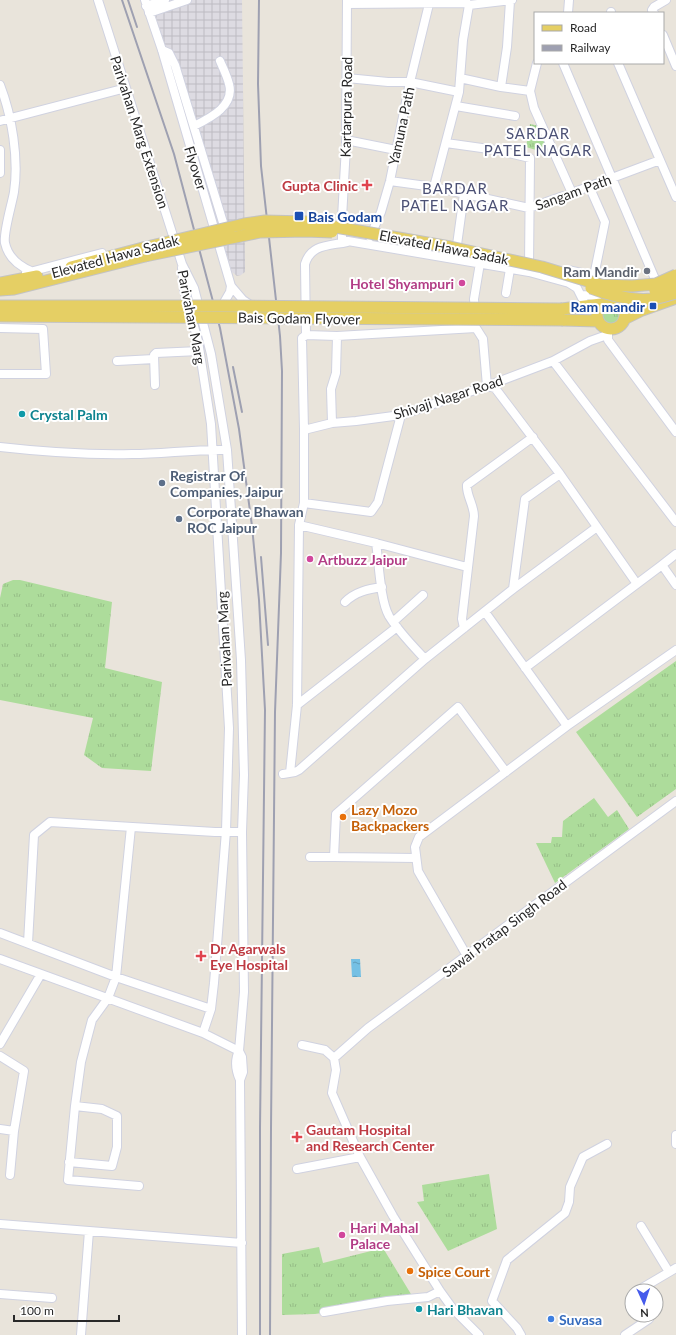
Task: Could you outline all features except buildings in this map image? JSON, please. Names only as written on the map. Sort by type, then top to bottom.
[{"type":"main road","name":"Elevated Hawa Sadak","points":[[0,282],[44,275],[150,246],[244,224],[265,221],[307,222],[450,246],[598,281],[632,286],[656,284],[676,275]]},
{"type":"main road","name":"Elevated Hawa Sadak","points":[[0,290],[14,289],[190,246],[260,232],[306,231],[331,232],[355,236],[540,271],[600,292],[632,299],[652,299],[676,294]]},
{"type":"main road","points":[[676,269],[655,279],[626,283],[606,301],[597,312],[598,321],[607,332],[616,328],[624,319],[642,310],[676,298]]},
{"type":"main road","points":[[598,281],[635,293],[658,291],[676,285]]},
{"type":"main road","points":[[606,301],[614,301],[622,306],[624,310],[624,319]]},
{"type":"main road","name":"Bais Godam Flyover","points":[[0,316],[563,314],[606,301]]},
{"type":"main road","name":"Bais Godam Flyover","points":[[0,306],[252,306],[563,314],[598,321]]},
{"type":"street","name":"Parivahan Marg Extension","points":[[98,0],[182,264]]},
{"type":"street","points":[[146,6],[165,0]]},
{"type":"street","points":[[146,6],[187,0]]},
{"type":"street","points":[[347,2],[429,4],[511,0],[507,47],[501,87]]},
{"type":"street","points":[[568,12],[569,0]]},
{"type":"street","points":[[653,12],[652,10],[654,7],[666,0]]},
{"type":"street","name":"Kartarpura Road","points":[[345,241],[342,226],[346,140],[347,2]]},
{"type":"street","points":[[434,187],[459,92],[463,40],[468,3]]},
{"type":"street","name":"Yamuna Path","points":[[366,245],[381,212],[390,181],[410,82],[429,4]]},
{"type":"street","name":"Flyover","points":[[146,6],[162,50],[231,286],[243,300],[252,306]]},
{"type":"street","points":[[664,37],[676,66]]},
{"type":"street","points":[[162,50],[169,52],[175,65],[225,229]]},
{"type":"street","points":[[194,126],[212,117],[226,102],[230,92],[229,85],[220,61]]},
{"type":"street","points":[[537,64],[530,91],[534,108],[572,193]]},
{"type":"street","points":[[563,64],[655,279]]},
{"type":"street","points":[[618,64],[676,197]]},
{"type":"street","points":[[347,78],[388,82],[410,82],[459,92]]},
{"type":"street","points":[[460,78],[501,87],[530,91]]},
{"type":"street","points":[[0,85],[4,96],[13,140],[15,175],[14,191],[3,245],[16,263],[31,271]]},
{"type":"street","points":[[0,121],[126,88]]},
{"type":"street","points":[[456,106],[515,116]]},
{"type":"street","points":[[346,140],[396,150]]},
{"type":"street","points":[[446,143],[496,150],[530,158],[529,272]]},
{"type":"street","points":[[0,150],[0,173]]},
{"type":"street","name":"Sangam Path","points":[[390,181],[434,187],[529,208],[660,160]]},
{"type":"street","points":[[589,186],[605,222],[598,281]]},
{"type":"street","points":[[455,259],[464,194]]},
{"type":"street","points":[[342,226],[529,260],[598,281],[626,283]]},
{"type":"street","points":[[0,279],[13,277],[31,271],[173,235]]},
{"type":"street","points":[[597,527],[513,589],[425,659],[299,770],[287,773],[298,705],[299,525],[304,504],[302,338],[306,335],[305,264],[307,258],[312,251],[320,247],[345,241],[529,272],[569,283],[579,291],[606,301]]},
{"type":"street","points":[[480,263],[474,299],[476,328],[483,338],[487,386],[495,388],[533,437],[637,584]]},
{"type":"street","name":"Parivahan Marg","points":[[182,264],[184,290],[199,351],[211,424],[229,728],[226,831],[211,1009],[203,1033]]},
{"type":"street","name":"Parivahan Marg","points":[[182,264],[194,288],[211,354],[227,450],[241,660],[244,775],[242,832],[244,992],[238,1051]]},
{"type":"street","points":[[506,292],[510,269]]},
{"type":"street","points":[[579,291],[598,281]]},
{"type":"street","points":[[222,306],[227,299],[231,286]]},
{"type":"street","points":[[579,291],[586,306]]},
{"type":"street","points":[[0,328],[43,329],[46,374],[0,374]]},
{"type":"street","points":[[306,335],[337,336],[476,328]]},
{"type":"street","points":[[607,332],[608,340],[676,432]]},
{"type":"street","name":"Shivaji Nagar Road","points":[[304,430],[332,423],[356,422],[402,415],[487,386],[553,360],[607,332]]},
{"type":"street","points":[[332,423],[331,389],[336,373],[337,336]]},
{"type":"street","points":[[155,385],[154,355],[156,353],[199,351]]},
{"type":"street","points":[[117,360],[154,359]]},
{"type":"street","points":[[553,360],[676,522]]},
{"type":"street","points":[[304,504],[371,512],[378,502],[402,415]]},
{"type":"street","points":[[464,628],[462,618],[474,516],[474,508],[467,490],[467,485],[533,437]]},
{"type":"street","points":[[0,447],[73,454],[132,454],[227,450]]},
{"type":"street","points":[[513,589],[525,498],[560,474]]},
{"type":"street","points":[[299,525],[376,543],[467,567]]},
{"type":"street","points":[[376,543],[384,602],[389,615],[425,659]]},
{"type":"street","points":[[525,668],[676,554]]},
{"type":"street","points":[[662,565],[676,585]]},
{"type":"street","points":[[345,602],[359,592],[368,589],[382,588]]},
{"type":"street","points":[[298,705],[395,624],[423,595]]},
{"type":"street","points":[[485,612],[568,726]]},
{"type":"street","points":[[467,956],[418,871],[415,847],[419,837],[568,726],[676,650]]},
{"type":"street","points":[[334,857],[336,814],[458,707],[506,772]]},
{"type":"street","name":"Sawai Pratap Singh Road","points":[[334,1058],[368,1028],[676,801]]},
{"type":"street","points":[[28,944],[34,835],[50,822],[215,832],[242,832]]},
{"type":"street","points":[[131,827],[116,977],[108,998],[92,1020],[81,1062],[74,1106],[68,1180],[139,1186]]},
{"type":"street","points":[[310,857],[416,858]]},
{"type":"street","points":[[0,933],[116,977],[211,1009]]},
{"type":"street","points":[[0,958],[203,1033],[238,1051],[242,1058],[243,1072],[240,1080],[242,1335]]},
{"type":"street","points":[[0,1044],[41,974]]},
{"type":"street","points":[[302,1045],[325,1050],[334,1058],[336,1070],[332,1093],[360,1157],[393,1216],[440,1291],[453,1309],[479,1335]]},
{"type":"street","points":[[0,1056],[24,1071],[14,1131],[10,1175]]},
{"type":"street","points":[[69,1162],[112,1166],[117,1147],[117,1116],[102,1109],[74,1106]]},
{"type":"street","points":[[0,1129],[14,1131]]},
{"type":"street","points":[[676,1135],[676,1144]]},
{"type":"street","points":[[521,1335],[517,1328],[492,1301],[507,1260],[565,1213],[569,1202],[570,1187],[583,1156],[607,1144]]},
{"type":"street","points":[[297,1169],[360,1157]]},
{"type":"street","points":[[0,1224],[242,1243]]},
{"type":"street","points":[[641,1226],[673,1270],[651,1283]]},
{"type":"street","points":[[81,1335],[90,1231]]},
{"type":"street","points":[[324,1312],[428,1297],[440,1291]]},
{"type":"street","points":[[0,1294],[52,1298]]},
{"type":"street","points":[[625,1335],[643,1323]]},
{"type":"shaded area","points":[[151,0],[242,0],[245,272],[241,275],[237,276],[232,272]]},
{"type":"green space","points":[[530,124],[539,126],[547,147],[536,150],[526,147]]},
{"type":"green space","points":[[611,304],[618,307],[621,314],[618,321],[611,324],[604,321],[601,314],[604,307]]},
{"type":"green space","points":[[13,580],[20,580],[112,602],[105,668],[162,682],[151,771],[102,768],[84,755],[93,718],[0,700],[0,598],[3,584]]},
{"type":"green space","points":[[676,661],[676,789],[637,817],[576,732]]},
{"type":"green space","points":[[594,798],[608,817],[617,810],[629,829],[555,883],[536,843],[551,843],[552,837],[562,837],[563,821]]},
{"type":"green space","points":[[489,1174],[497,1229],[448,1251],[417,1202],[424,1201],[422,1185]]},
{"type":"green space","points":[[319,1247],[323,1263],[383,1248],[414,1299],[315,1314],[282,1315],[282,1254]]},
{"type":"water","points":[[351,959],[360,959],[361,977],[352,977]]},
{"type":"railway","points":[[122,0],[174,154],[220,328],[239,429],[252,526],[259,600],[265,710],[260,1128],[260,1335]]},
{"type":"railway","points":[[128,0],[137,27]]},
{"type":"railway","points":[[259,0],[258,84],[261,166],[280,336],[282,371],[281,553],[275,712],[270,1335]]},
{"type":"railway","points":[[233,367],[242,412]]},
{"type":"railway","points":[[261,557],[268,645]]},
{"type":"place","name":"Gupta Clinic","points":[[367,185]]},
{"type":"place","name":"Bais Godam","points":[[299,216]]},
{"type":"place","name":"Ram Mandir","points":[[647,271]]},
{"type":"place","name":"Hotel Shyampuri","points":[[462,283]]},
{"type":"place","name":"Ram mandir","points":[[653,306]]},
{"type":"place","name":"Crystal Palm","points":[[22,414]]},
{"type":"place","name":"Registrar Of Companies, Jaipur","points":[[162,483]]},
{"type":"place","name":"Corporate Bhawan ROC Jaipur","points":[[179,519]]},
{"type":"place","name":"Artbuzz Jaipur","points":[[310,559]]},
{"type":"place","name":"Lazy Mozo Backpackers","points":[[343,817]]},
{"type":"place","name":"Dr Agarwals Eye Hospital","points":[[201,956]]},
{"type":"place","name":"Gautam Hospital and Research Center","points":[[297,1137]]},
{"type":"place","name":"Hari Mahal Palace","points":[[342,1235]]},
{"type":"place","name":"Spice Court","points":[[410,1271]]},
{"type":"place","name":"Hari Bhavan","points":[[419,1309]]},
{"type":"place","name":"Suvasa","points":[[551,1319]]},
{"type":"district","name":"SARDAR PATEL NAGAR","points":[[538,142]]},
{"type":"district","name":"BARDAR PATEL NAGAR","points":[[455,196]]}]
